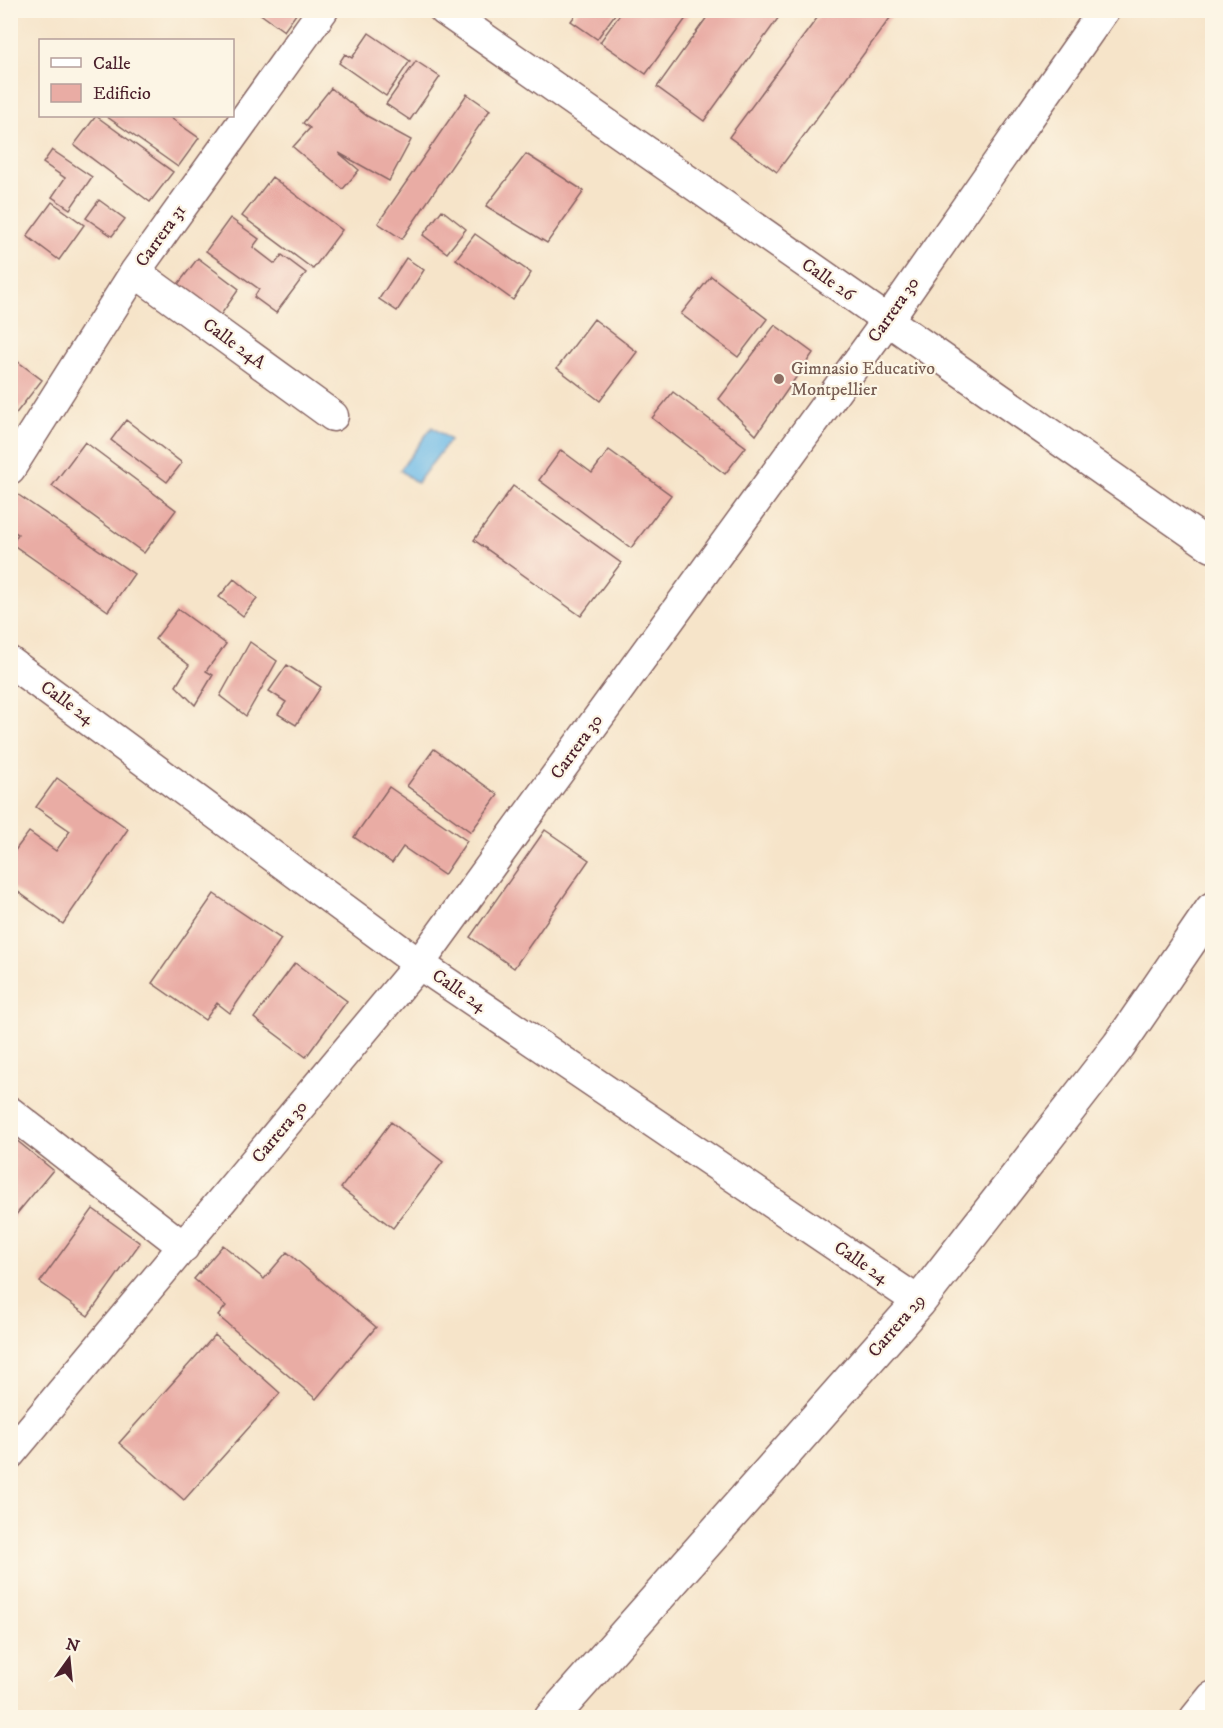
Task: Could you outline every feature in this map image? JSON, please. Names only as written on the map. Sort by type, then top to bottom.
[{"type":"street","name":"Carrera 31","points":[[10,469],[135,272],[323,10]]},
{"type":"street","name":"Calle 26","points":[[444,10],[1212,548]]},
{"type":"street","name":"Carrera 30","points":[[10,1454],[419,964],[887,321],[1104,10]]},
{"type":"street","name":"Calle 24A","points":[[135,272],[333,416]]},
{"type":"street","name":"Calle 24","points":[[10,662],[419,964],[919,1302]]},
{"type":"street","name":"Carrera 29","points":[[551,1718],[919,1302],[1119,1045],[1212,909]]},
{"type":"street","points":[[10,1112],[184,1247]]},
{"type":"street","points":[[1195,1718],[1212,1697]]},
{"type":"water","points":[[432,427],[450,440],[417,483],[400,470]]},
{"type":"building","points":[[255,10],[299,10],[284,31]]},
{"type":"building","points":[[579,10],[618,10],[597,39],[571,21]]},
{"type":"building","points":[[623,10],[692,10],[646,74],[600,42]]},
{"type":"building","points":[[712,10],[784,10],[704,121],[657,87]]},
{"type":"building","points":[[823,10],[888,10],[893,14],[777,172],[729,137]]},
{"type":"building","points":[[369,33],[410,61],[386,96],[339,63],[345,54],[352,58]]},
{"type":"building","points":[[416,61],[440,77],[410,120],[386,104]]},
{"type":"building","points":[[331,88],[367,116],[411,140],[389,181],[339,153],[359,170],[343,189],[293,147],[310,128],[303,123]]},
{"type":"building","points":[[467,94],[490,110],[402,239],[378,223]]},
{"type":"building","points":[[97,117],[173,172],[150,202],[74,145]]},
{"type":"building","points":[[107,117],[169,117],[199,138],[178,167]]},
{"type":"building","points":[[52,150],[92,177],[70,209],[52,197],[65,178],[43,163]]},
{"type":"building","points":[[526,154],[584,191],[547,243],[486,206]]},
{"type":"building","points":[[272,177],[342,230],[313,269],[242,216]]},
{"type":"building","points":[[99,200],[125,219],[112,236],[86,218]]},
{"type":"building","points":[[52,202],[84,225],[59,260],[27,236]]},
{"type":"building","points":[[442,210],[466,229],[447,253],[423,235]]},
{"type":"building","points":[[230,218],[259,239],[253,247],[275,264],[282,255],[306,273],[276,313],[254,297],[259,289],[206,251]]},
{"type":"building","points":[[475,234],[531,273],[513,300],[456,259]]},
{"type":"building","points":[[198,258],[239,289],[215,323],[172,292]]},
{"type":"building","points":[[406,258],[424,270],[397,311],[379,299]]},
{"type":"building","points":[[711,276],[767,319],[738,357],[681,314]]},
{"type":"building","points":[[594,319],[637,352],[600,401],[557,368]]},
{"type":"building","points":[[775,325],[813,353],[756,435],[719,399]]},
{"type":"building","points":[[17,361],[42,380],[10,421],[10,369]]},
{"type":"building","points":[[673,392],[746,447],[725,474],[652,418]]},
{"type":"building","points":[[126,420],[182,463],[167,482],[111,440]]},
{"type":"building","points":[[85,442],[176,510],[144,553],[52,486]]},
{"type":"building","points":[[561,450],[592,473],[609,450],[671,495],[631,548],[539,480]]},
{"type":"building","points":[[513,486],[621,563],[581,616],[474,540]]},
{"type":"building","points":[[17,494],[134,574],[108,611],[12,544],[18,534],[10,529],[10,504]]},
{"type":"building","points":[[234,579],[257,598],[243,616],[219,597]]},
{"type":"building","points":[[178,609],[226,644],[206,671],[213,675],[195,705],[176,686],[189,665],[155,639]]},
{"type":"building","points":[[250,642],[277,661],[246,716],[220,696]]},
{"type":"building","points":[[287,665],[321,687],[296,725],[278,714],[286,702],[269,691]]},
{"type":"building","points":[[434,749],[498,795],[471,832],[407,786]]},
{"type":"building","points":[[57,778],[128,829],[63,924],[10,886],[10,857],[29,832],[56,851],[70,831],[36,807]]},
{"type":"building","points":[[389,787],[467,841],[444,875],[403,847],[392,863],[354,837]]},
{"type":"building","points":[[545,830],[589,860],[514,968],[470,937]]},
{"type":"building","points":[[214,894],[281,939],[230,1013],[217,1003],[205,1020],[152,983]]},
{"type":"building","points":[[295,963],[347,1001],[306,1057],[254,1018]]},
{"type":"building","points":[[391,1122],[443,1162],[393,1228],[341,1188]]},
{"type":"building","points":[[10,1135],[53,1170],[10,1222]]},
{"type":"building","points":[[93,1209],[140,1243],[88,1316],[40,1282]]},
{"type":"building","points":[[223,1245],[264,1279],[287,1252],[376,1327],[316,1399],[218,1316],[226,1306],[194,1279]]},
{"type":"building","points":[[215,1335],[280,1393],[184,1500],[119,1443]]},
{"type":"place","name":"Gimnasio Educativo Montpellier","points":[[779,379]]}]
